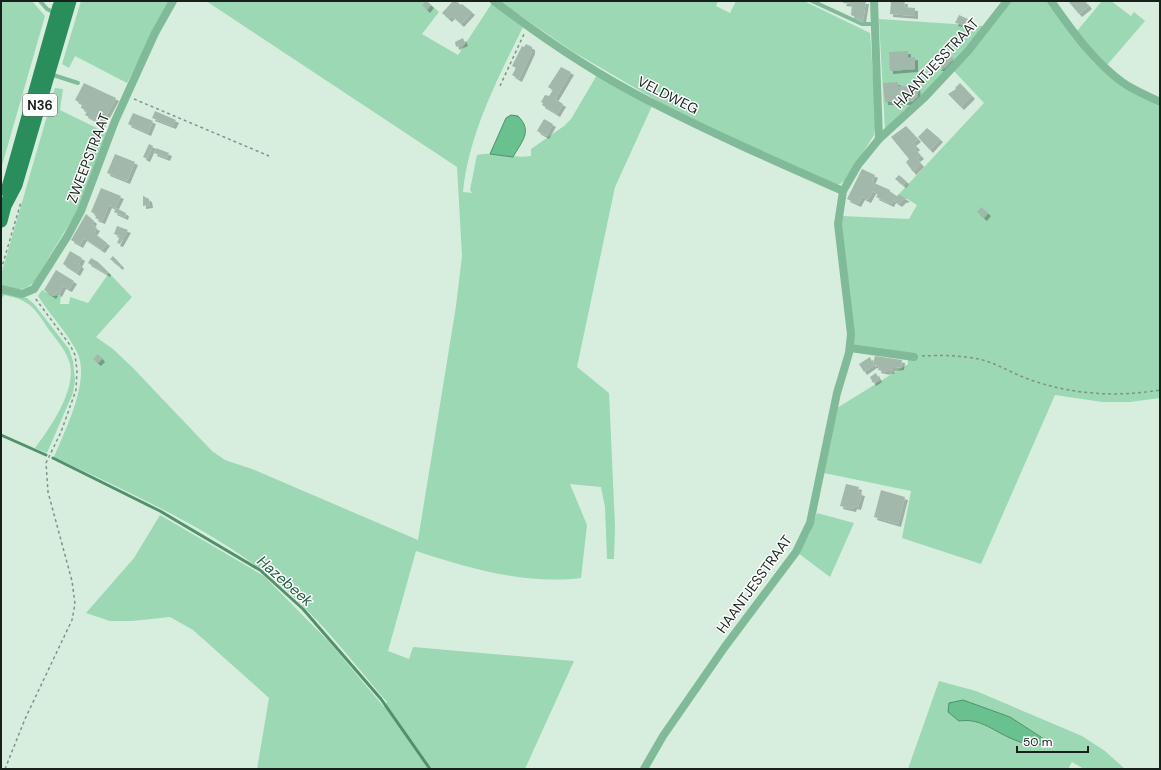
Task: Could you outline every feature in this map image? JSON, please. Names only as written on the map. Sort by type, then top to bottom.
[{"type":"main road","name":"N36","points":[[1,221],[5,206],[7,184],[45,72],[61,10],[70,1]]},
{"type":"street","name":"ZWEEPSTRAAT","points":[[30,291],[38,285],[82,212],[114,121],[155,34],[173,1]]},
{"type":"street","name":"VELDWEG","points":[[494,1],[591,67],[646,100],[760,154],[843,191]]},
{"type":"street","name":"HAANTJESSTRAAT","points":[[874,1],[873,24],[879,139]]},
{"type":"street","name":"HAANTJESSTRAAT","points":[[644,769],[663,736],[724,648],[796,552],[810,523],[837,394],[850,348],[850,328],[838,224],[843,191],[858,165],[879,139],[931,91],[968,51],[1007,1]]},
{"type":"street","points":[[1051,1],[1083,45],[1105,68],[1123,82],[1160,102]]},
{"type":"street","points":[[1,289],[22,294],[30,291]]},
{"type":"street","points":[[850,348],[914,357]]},
{"type":"lane","points":[[40,1],[47,10],[61,10]]},
{"type":"lane","points":[[812,1],[862,24],[873,24]]},
{"type":"lane","points":[[45,72],[78,83]]},
{"type":"path","points":[[500,86],[528,25]]},
{"type":"path","points":[[126,96],[269,156]]},
{"type":"path","points":[[5,769],[25,719],[72,620],[76,604],[72,581],[48,492],[46,463],[61,432],[76,390],[77,370],[75,355],[30,291]]},
{"type":"path","points":[[914,357],[944,355],[985,361],[1034,381],[1081,393],[1132,395],[1160,390]]},
{"type":"shaded area","points":[[1,1],[32,1],[45,16],[1,169]]},
{"type":"shaded area","points":[[81,1],[169,1],[127,83],[75,56],[69,68],[62,64]]},
{"type":"shaded area","points":[[206,1],[427,1],[439,12],[422,34],[458,55],[492,3],[523,27],[494,87],[478,128],[466,170],[463,192],[472,193],[470,190],[477,155],[490,154],[518,157],[531,156],[531,149],[564,126],[571,119],[597,75],[652,106],[615,187],[577,367],[609,393],[615,526],[614,559],[607,559],[605,507],[601,487],[570,484],[587,525],[581,578],[560,580],[539,579],[497,574],[416,551],[388,651],[409,659],[413,647],[574,661],[525,769],[257,769],[269,698],[193,630],[170,617],[132,621],[110,621],[86,613],[134,558],[160,515],[264,576],[331,644],[384,707],[387,702],[314,617],[277,582],[248,560],[185,521],[54,457],[75,405],[81,376],[80,363],[73,345],[38,296],[42,290],[53,296],[61,296],[60,304],[69,304],[70,297],[88,303],[109,273],[132,297],[96,337],[113,349],[132,367],[212,451],[225,460],[252,469],[418,540],[456,306],[462,256],[457,167]]},
{"type":"shaded area","points":[[499,1],[718,1],[716,6],[730,13],[736,1],[804,1],[870,33],[876,120],[874,135],[846,180],[840,184],[834,185],[678,113],[572,51]]},
{"type":"shaded area","points":[[1011,1],[1047,1],[1093,62],[1111,78],[1160,107],[1160,398],[1130,402],[1102,402],[1055,395],[981,564],[902,538],[911,491],[824,473],[837,408],[908,364],[907,354],[854,345],[842,216],[909,219],[917,205],[899,194],[984,103],[954,71]]},
{"type":"shaded area","points":[[1102,1],[1111,1],[1131,16],[1134,12],[1145,21],[1107,65],[1087,45],[1077,31]]},
{"type":"shaded area","points":[[879,19],[984,26],[949,67],[885,130]]},
{"type":"shaded area","points":[[55,88],[63,89],[60,110],[107,133],[83,201],[34,282],[23,289],[14,290],[1,285],[1,275]]},
{"type":"shaded area","points":[[511,115],[518,116],[525,126],[522,141],[513,157],[490,154],[506,118]]},
{"type":"shaded area","points":[[1,292],[27,298],[34,304],[69,349],[73,361],[75,380],[73,393],[47,453],[35,448],[48,430],[66,397],[71,375],[70,364],[67,355],[61,346],[32,307],[23,301],[5,295],[1,298]]},
{"type":"shaded area","points":[[817,513],[854,523],[830,577],[798,553],[809,535]]},
{"type":"shaded area","points":[[939,681],[976,691],[1082,736],[1105,751],[1125,769],[1084,769],[1072,762],[1068,769],[908,769]],"holes":[[[1010,717],[1047,741],[1008,737],[993,727],[968,719]]]},
{"type":"shaded area","points":[[963,700],[1010,717],[1047,741],[1035,747],[979,723],[966,720],[959,721],[948,712],[949,703]]},
{"type":"building","points":[[426,1],[431,5],[427,10],[422,5]]},
{"type":"building","points":[[453,1],[456,1],[461,5],[462,4],[472,12],[461,24],[452,16],[449,19],[442,13]]},
{"type":"building","points":[[844,1],[866,1],[863,20],[851,15],[852,4],[843,3]]},
{"type":"building","points":[[891,1],[905,1],[904,7],[915,8],[915,16],[890,14]]},
{"type":"building","points":[[1068,1],[1085,1],[1089,6],[1079,14]]},
{"type":"building","points":[[959,15],[968,19],[965,25],[955,23]]},
{"type":"building","points":[[463,38],[465,43],[456,47],[455,42]]},
{"type":"building","points":[[526,44],[532,47],[532,51],[519,79],[512,75],[516,68],[512,66],[522,46],[524,47]]},
{"type":"building","points":[[908,51],[908,58],[915,57],[915,69],[890,71],[889,52]]},
{"type":"building","points":[[947,57],[954,58],[945,68],[938,68]]},
{"type":"building","points":[[561,67],[571,72],[555,99],[563,104],[557,114],[542,105],[543,103],[541,102],[545,95],[549,96],[553,90],[548,87]]},
{"type":"building","points":[[898,82],[898,86],[917,86],[918,96],[912,102],[885,102],[883,83]]},
{"type":"building","points":[[84,83],[116,98],[102,124],[85,115],[87,111],[81,108],[82,104],[75,100]]},
{"type":"building","points":[[960,83],[972,96],[961,107],[948,94],[956,89],[955,88]]},
{"type":"building","points":[[155,111],[176,120],[173,126],[152,118]]},
{"type":"building","points":[[133,113],[153,121],[148,133],[128,124]]},
{"type":"building","points":[[544,119],[553,124],[546,136],[537,131]]},
{"type":"building","points":[[906,126],[918,139],[913,143],[917,147],[915,149],[921,156],[917,159],[921,164],[913,172],[906,162],[909,159],[891,137]]},
{"type":"building","points":[[927,128],[940,139],[930,150],[918,137]]},
{"type":"building","points":[[149,144],[153,146],[147,159],[143,157]]},
{"type":"building","points":[[156,148],[169,153],[167,158],[154,153]]},
{"type":"building","points":[[115,154],[135,162],[127,181],[107,173]]},
{"type":"building","points":[[862,169],[875,175],[872,182],[890,190],[890,192],[897,196],[899,194],[907,199],[903,200],[899,204],[893,200],[891,204],[876,197],[878,194],[873,191],[868,200],[862,197],[858,204],[847,199]]},
{"type":"building","points":[[899,175],[906,181],[903,185],[895,179]]},
{"type":"building","points":[[101,188],[121,196],[115,208],[109,205],[102,221],[95,218],[97,215],[91,212]]},
{"type":"building","points":[[143,196],[149,199],[150,205],[143,206]]},
{"type":"building","points":[[981,207],[988,213],[984,218],[977,212]]},
{"type":"building","points":[[116,208],[126,213],[125,217],[114,212]]},
{"type":"building","points":[[86,214],[94,221],[92,225],[97,228],[94,233],[107,243],[102,250],[84,238],[80,245],[71,240]]},
{"type":"building","points":[[117,226],[128,230],[120,244],[117,243],[120,236],[114,234]]},
{"type":"building","points":[[70,251],[82,258],[79,264],[81,266],[77,273],[63,264]]},
{"type":"building","points":[[113,256],[121,265],[120,267],[110,259]]},
{"type":"building","points":[[91,258],[98,262],[108,272],[107,274],[88,263]]},
{"type":"building","points":[[56,270],[74,281],[69,289],[63,286],[59,294],[56,292],[53,296],[44,290]]},
{"type":"building","points":[[98,354],[102,359],[98,363],[93,359]]},
{"type":"building","points":[[875,356],[902,360],[901,367],[892,368],[891,371],[887,372],[878,370],[879,366],[874,365],[864,372],[859,364],[870,357],[873,364]]},
{"type":"building","points":[[876,373],[879,379],[873,383],[870,377]]},
{"type":"building","points":[[846,484],[859,487],[858,492],[862,493],[858,507],[854,506],[853,509],[840,506]]},
{"type":"building","points":[[881,490],[905,497],[898,524],[874,517]]},
{"type":"waterway","name":"Hazebeek","points":[[1,435],[46,455]]},
{"type":"waterway","name":"Hazebeek","points":[[53,458],[160,511],[260,570],[303,609],[381,699],[430,769]]}]
